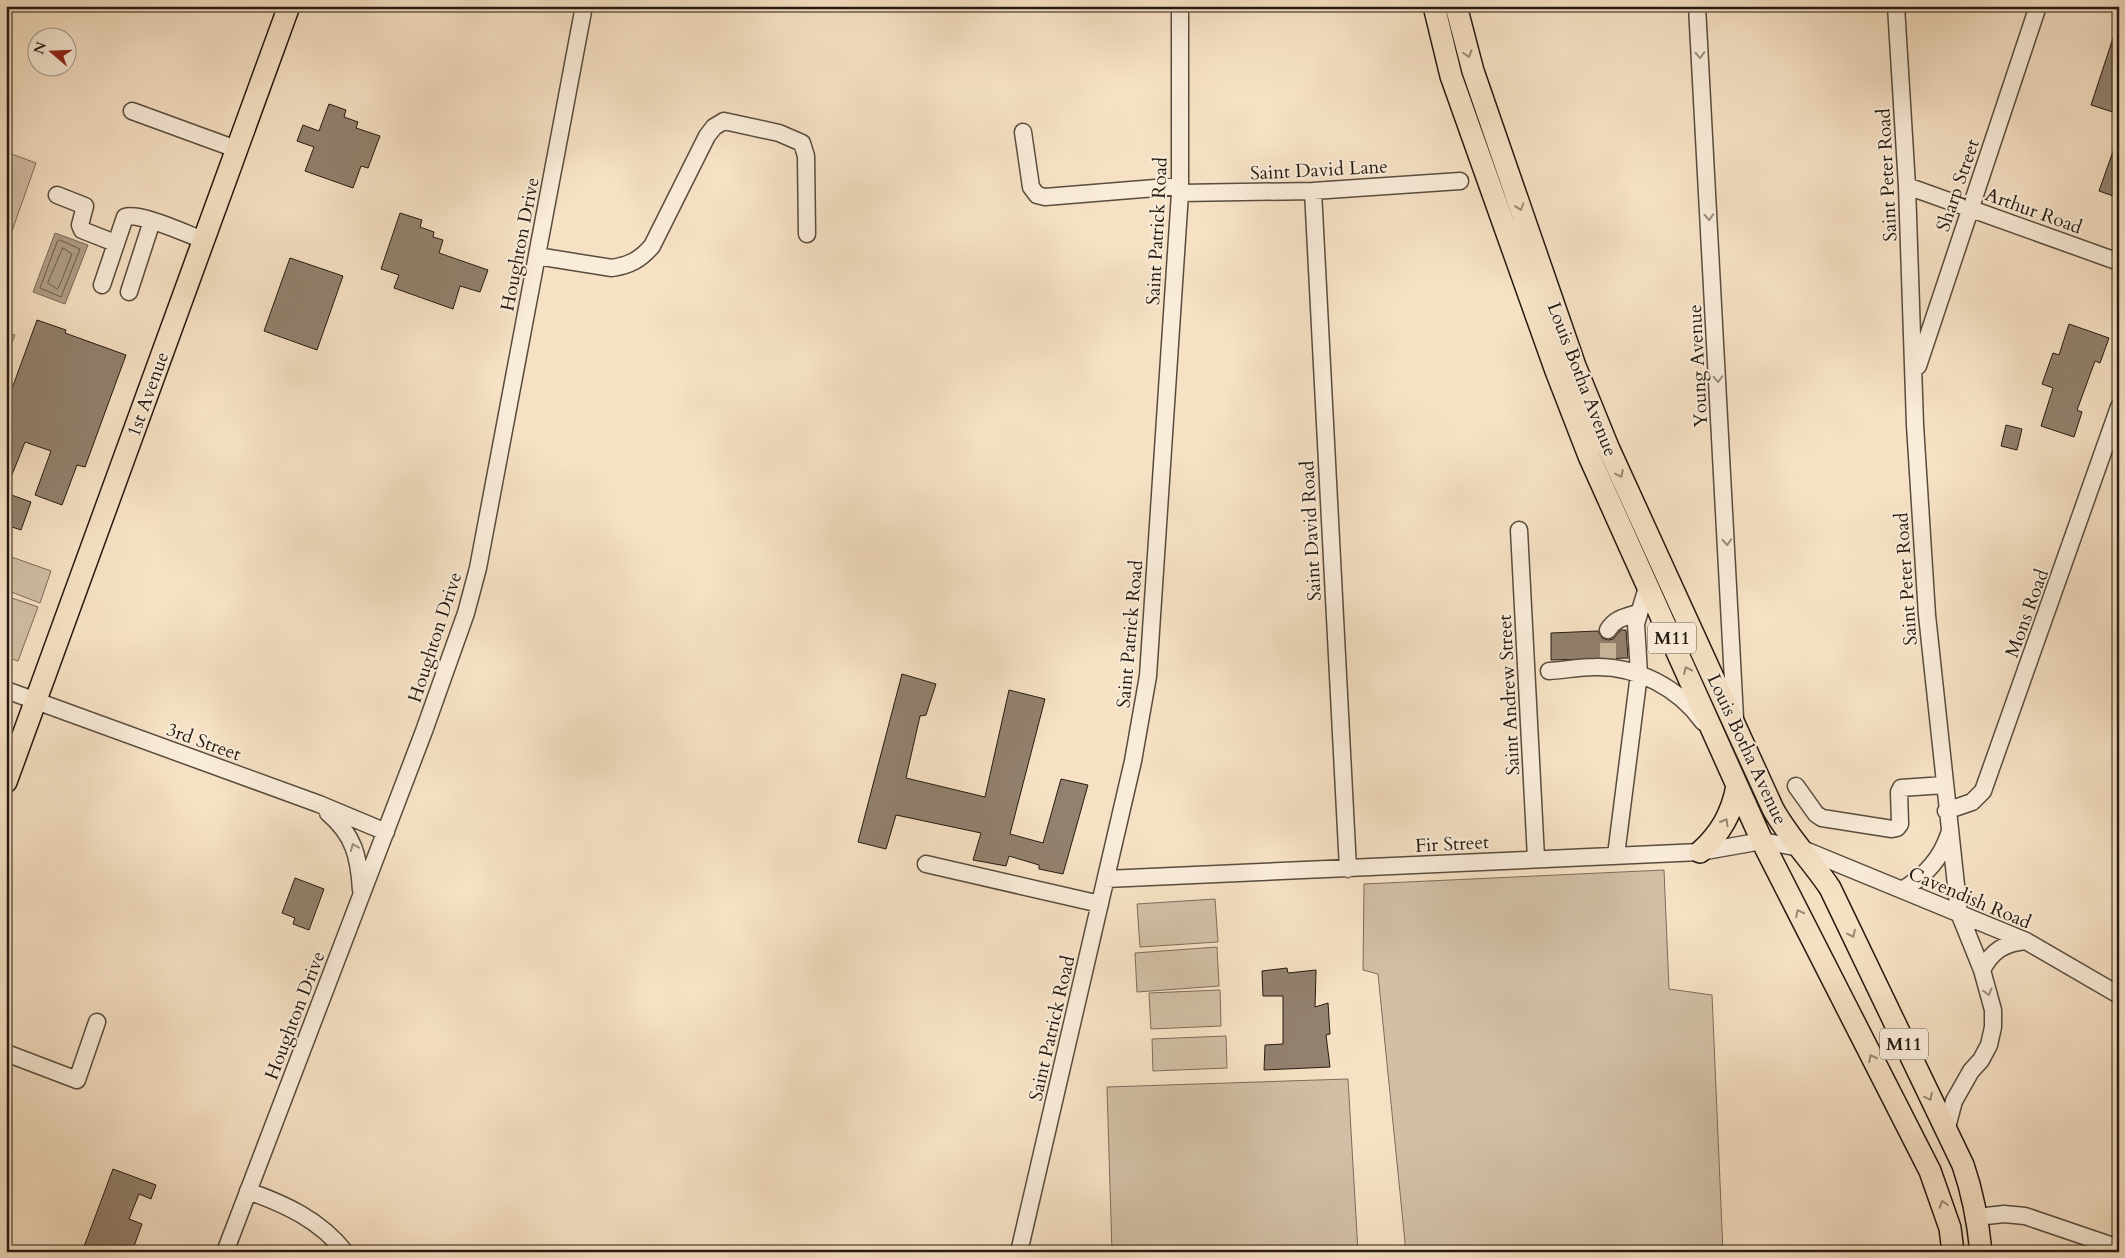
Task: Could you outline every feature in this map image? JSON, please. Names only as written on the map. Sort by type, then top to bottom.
[{"type":"main road","name":"1st Avenue","points":[[6,782],[289,6]]},
{"type":"main road","name":"Louis Botha Avenue","points":[[1434,6],[1451,76],[1556,371],[1589,456],[1723,750],[1762,841],[1930,1171],[1950,1228],[1953,1252]]},
{"type":"main road","name":"Louis Botha Avenue","points":[[1456,6],[1473,71],[1575,366],[1608,447],[1773,809],[1830,888],[1963,1165],[1977,1217],[1981,1252]]},
{"type":"main road","points":[[1700,852],[1725,822],[1734,801],[1737,786]]},
{"type":"street","name":"Houghton Drive","points":[[225,1252],[386,832],[463,622],[478,568],[584,6]]},
{"type":"street","name":"Saint Patrick Road","points":[[1019,1252],[1133,761],[1148,676],[1180,190],[1180,6]]},
{"type":"street","name":"Young Avenue","points":[[1697,6],[1735,723]]},
{"type":"street","name":"Saint Peter Road","points":[[1896,6],[1907,186],[1921,536],[1946,810],[1959,913],[1982,970],[1993,1010],[1993,1027],[1989,1045],[1954,1101],[1946,1131]]},
{"type":"street","name":"Sharp Street","points":[[1914,377],[2038,6]]},
{"type":"street","points":[[132,111],[236,149]]},
{"type":"street","points":[[537,256],[612,268],[625,266],[641,259],[652,246],[707,136],[714,127],[724,121],[779,133],[802,143],[806,156],[807,234]]},
{"type":"street","name":"Saint David Lane","points":[[1023,132],[1031,188],[1037,195],[1045,197],[1180,190],[1313,190],[1460,181]]},
{"type":"street","name":"Arthur Road","points":[[1907,186],[2119,262]]},
{"type":"street","name":"Saint David Road","points":[[1313,190],[1348,869]]},
{"type":"street","points":[[57,195],[85,206],[80,225],[82,230],[115,242]]},
{"type":"street","points":[[102,285],[125,217],[134,216],[152,221],[203,240]]},
{"type":"street","points":[[129,292],[152,221]]},
{"type":"street","name":"Mons Road","points":[[1946,810],[1972,802],[1984,791],[2119,407]]},
{"type":"street","name":"Saint Andrew Street","points":[[1519,530],[1536,858]]},
{"type":"street","points":[[1616,855],[1639,674],[1636,635],[1638,613],[1648,584]]},
{"type":"street","points":[[1608,630],[1612,623],[1619,619],[1638,613]]},
{"type":"street","points":[[1549,671],[1608,664],[1639,674],[1675,692],[1684,699],[1697,713],[1723,750]]},
{"type":"street","name":"3rd Street","points":[[6,690],[319,804],[386,832]]},
{"type":"street","points":[[1796,786],[1822,818],[1892,829],[1897,828],[1900,824],[1899,792],[1901,788],[1944,784]]},
{"type":"street","points":[[319,804],[340,823],[353,842],[360,863],[362,895]]},
{"type":"street","points":[[1902,890],[1916,881],[1935,861],[1946,844],[1950,833]]},
{"type":"street","name":"Fir Street","points":[[1106,879],[1700,852],[1762,841],[1800,848]]},
{"type":"street","name":"Cavendish Road","points":[[1800,848],[2026,941],[2119,995]]},
{"type":"street","points":[[926,864],[1100,904]]},
{"type":"street","points":[[1982,970],[1989,958],[1999,948],[2012,942],[2026,941]]},
{"type":"street","points":[[6,1053],[77,1080],[97,1022]]},
{"type":"street","points":[[248,1191],[281,1204],[308,1218],[332,1237],[345,1252]]},
{"type":"street","points":[[1977,1217],[2004,1214],[2025,1216],[2119,1248]]},
{"type":"shaded area","points":[[6,152],[36,163],[6,248]]},
{"type":"shaded area","points":[[6,332],[15,335],[6,358]]},
{"type":"shaded area","points":[[6,555],[51,571],[40,603],[6,590]]},
{"type":"shaded area","points":[[6,596],[38,607],[18,661],[6,657]]},
{"type":"shaded area","points":[[1664,870],[1669,989],[1712,995],[1723,1252],[1406,1252],[1378,974],[1363,970],[1364,884]]},
{"type":"shaded area","points":[[1215,899],[1218,942],[1140,947],[1137,904]]},
{"type":"shaded area","points":[[1217,947],[1219,986],[1137,992],[1135,953]]},
{"type":"shaded area","points":[[1220,990],[1221,1026],[1151,1029],[1149,993]]},
{"type":"shaded area","points":[[1226,1036],[1227,1068],[1153,1071],[1152,1039]]},
{"type":"shaded area","points":[[1348,1079],[1358,1252],[1112,1252],[1107,1087]]},
{"type":"water","points":[[55,233],[88,245],[65,304],[33,292]]},
{"type":"building","points":[[2116,29],[2119,30],[2119,114],[2091,105]]},
{"type":"building","points":[[329,104],[346,110],[344,117],[358,122],[356,128],[380,136],[368,168],[361,166],[353,188],[305,171],[314,147],[297,141],[303,125],[319,131]]},
{"type":"building","points":[[2117,140],[2119,141],[2119,198],[2099,191]]},
{"type":"building","points":[[400,213],[422,220],[420,227],[434,232],[433,237],[443,240],[439,253],[488,270],[480,292],[460,286],[453,309],[394,288],[399,275],[381,269]]},
{"type":"building","points":[[290,258],[343,276],[317,350],[264,331]]},
{"type":"building","points":[[37,320],[66,330],[65,333],[126,355],[85,467],[77,465],[62,505],[35,495],[51,451],[25,442],[6,490],[6,405]]},
{"type":"building","points":[[2069,324],[2109,338],[2100,363],[2095,361],[2077,410],[2082,412],[2074,437],[2041,426],[2053,388],[2042,384],[2053,353],[2059,355]]},
{"type":"building","points":[[2006,425],[2022,429],[2017,450],[2001,446]]},
{"type":"building","points":[[6,493],[31,502],[21,530],[6,525]]},
{"type":"building","points":[[1621,630],[1626,630],[1628,658],[1551,660],[1551,633],[1598,631],[1602,638],[1608,640],[1613,639]]},
{"type":"building","points":[[902,674],[936,684],[926,715],[920,716],[906,778],[985,797],[1009,690],[1045,699],[1010,834],[1043,843],[1061,779],[1088,785],[1063,874],[1039,869],[1039,865],[1009,856],[1006,866],[973,860],[981,833],[896,815],[886,849],[858,842]]},
{"type":"building","points":[[295,878],[324,889],[309,930],[293,924],[295,918],[282,913]]},
{"type":"building","points":[[1287,968],[1288,973],[1316,970],[1315,1007],[1328,1003],[1330,1034],[1326,1035],[1330,1067],[1264,1070],[1265,1045],[1283,1044],[1283,996],[1263,996],[1262,971]]},
{"type":"building","points":[[113,1169],[156,1185],[151,1199],[139,1194],[129,1219],[142,1224],[133,1249],[122,1245],[119,1252],[82,1252]]},
{"type":"tunnel","points":[[1608,630],[1608,659]]}]
